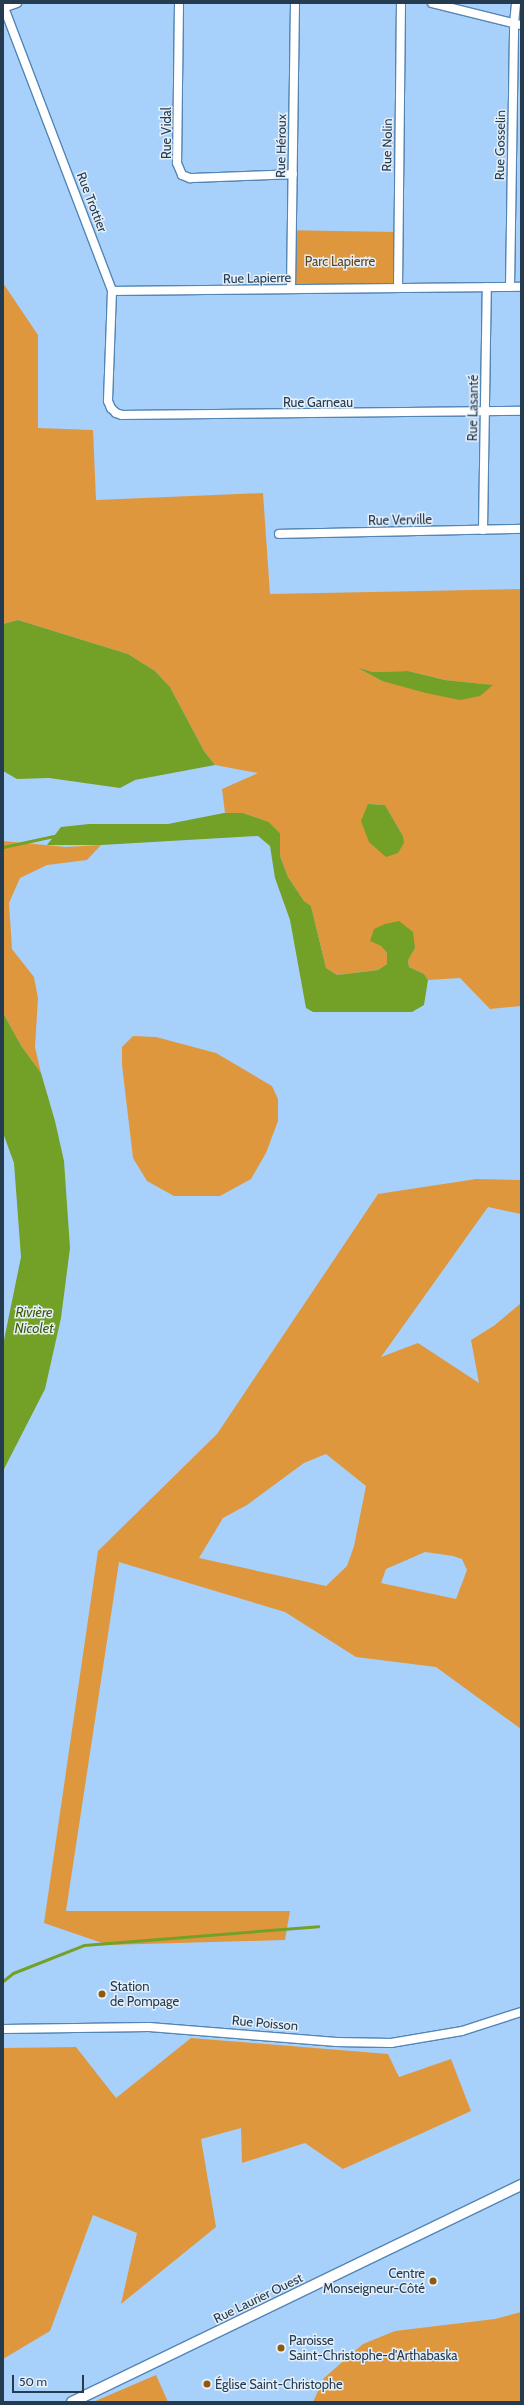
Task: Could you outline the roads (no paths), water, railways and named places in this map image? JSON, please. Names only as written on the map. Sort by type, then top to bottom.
[{"type":"street","points":[[3,7],[17,3]]},
{"type":"street","name":"Rue Vidal","points":[[179,3],[177,163],[182,175],[190,178],[293,174]]},
{"type":"street","name":"Rue Héroux","points":[[291,289],[295,3]]},
{"type":"street","name":"Rue Nolin","points":[[398,288],[401,3]]},
{"type":"street","points":[[432,3],[518,24]]},
{"type":"street","name":"Rue Gosselin","points":[[510,287],[518,24],[516,3]]},
{"type":"street","name":"Rue Trottier","points":[[3,7],[112,291],[108,401],[110,408],[116,413]]},
{"type":"street","name":"Rue Lasanté","points":[[483,530],[487,287]]},
{"type":"street","name":"Rue Lapierre","points":[[112,291],[521,287]]},
{"type":"street","name":"Rue Garneau","points":[[116,413],[130,415],[521,411]]},
{"type":"street","name":"Rue Verville","points":[[279,534],[521,529]]},
{"type":"street","name":"Rue Poisson","points":[[3,2029],[149,2027],[336,2042],[391,2043],[462,2031],[521,2012]]},
{"type":"street","name":"Rue Laurier Ouest","points":[[72,2402],[521,2185]]},
{"type":"water","points":[[18,620],[128,654],[155,671],[170,687],[204,751],[215,765],[135,780],[120,788],[49,778],[17,779],[3,771],[3,624]]},
{"type":"water","points":[[358,668],[373,672],[408,671],[445,680],[493,685],[480,696],[460,700],[426,693],[382,681]]},
{"type":"water","points":[[368,804],[385,805],[403,836],[404,843],[398,853],[386,857],[369,842],[361,821]]},
{"type":"water","points":[[224,813],[243,813],[269,822],[280,833],[280,856],[288,877],[304,901],[311,906],[326,968],[337,975],[378,970],[387,964],[387,953],[381,946],[370,941],[374,929],[385,924],[399,921],[413,932],[415,948],[408,960],[409,967],[424,974],[428,980],[424,1005],[412,1012],[313,1012],[306,1008],[290,920],[275,878],[270,846],[258,836],[101,845],[47,845],[61,827],[89,824],[168,824]]},
{"type":"water","name":"Rivière Nicolet","points":[[3,1013],[22,1047],[41,1073],[55,1121],[64,1161],[70,1248],[61,1318],[45,1389],[3,1471],[3,1345],[21,1257],[14,1163],[3,1133]]},
{"type":"waterway","points":[[3,847],[54,836]]},
{"type":"waterway","points":[[3,1981],[13,1973],[84,1945],[318,1926]]},
{"type":"place","name":"Station de Pompage","points":[[102,1994]]},
{"type":"place","name":"Centre Monseigneur-Côté","points":[[433,2281]]},
{"type":"place","name":"Paroisse Saint-Christophe-d'Arthabaska","points":[[281,2348]]},
{"type":"place","name":"Église Saint-Christophe","points":[[207,2384]]},
{"type":"park label","name":"Parc Lapierre","points":[[340,261]]}]
